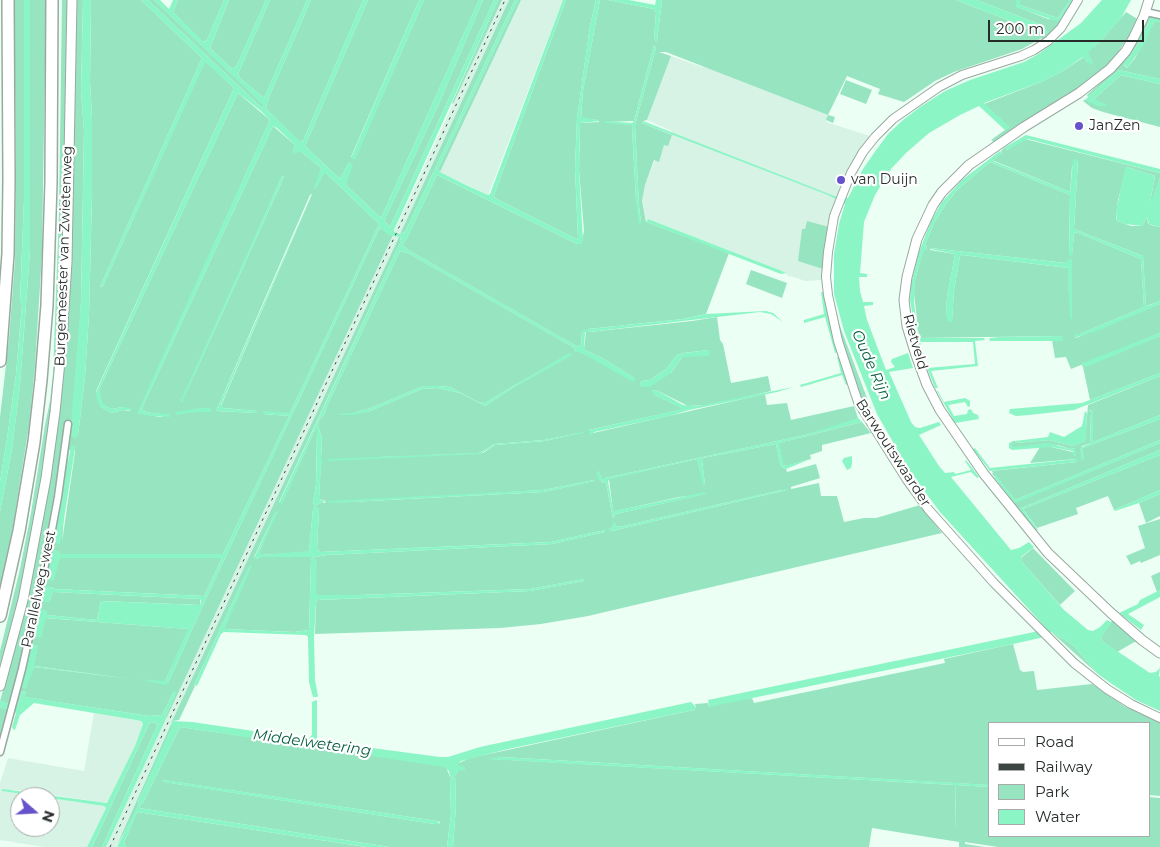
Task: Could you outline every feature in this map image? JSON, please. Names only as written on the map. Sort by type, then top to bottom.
[{"type":"highway","points":[[0,361],[8,254],[8,0]]},
{"type":"highway","points":[[0,616],[19,531],[34,442],[41,380],[47,305],[51,192],[52,0]]},
{"type":"main road","name":"Burgemeester van Zwietenweg","points":[[0,686],[32,553],[47,470],[56,404],[67,262],[72,0]]},
{"type":"main road","name":"Rietveld","points":[[1149,0],[1145,14],[1126,51],[1110,69],[1079,94],[968,165],[942,192],[933,206],[918,239],[906,278],[904,300],[907,326],[927,385],[940,410],[984,474],[1053,559],[1111,613],[1160,653]]},
{"type":"street","name":"Barwoutswaarder","points":[[1078,0],[1061,28],[1048,41],[1021,56],[962,75],[939,87],[905,110],[875,136],[851,173],[834,216],[826,277],[828,295],[838,341],[858,402],[907,480],[928,509],[994,583],[1074,663],[1107,689],[1131,704],[1160,718]]},
{"type":"street","points":[[1145,14],[1160,15]]},
{"type":"street","name":"Parallelweg-west","points":[[0,752],[14,702],[48,551],[68,424]]},
{"type":"shaded area","points":[[501,0],[509,0],[400,234],[394,232]]},
{"type":"shaded area","points":[[521,0],[563,0],[488,195],[440,172]]},
{"type":"shaded area","points":[[671,56],[703,66],[828,115],[826,122],[870,136],[844,180],[829,227],[802,229],[823,269],[822,280],[805,281],[790,277],[782,271],[648,219],[646,220],[642,201],[645,185],[655,160],[672,131],[647,120]]},
{"type":"shaded area","points":[[393,235],[399,237],[172,721],[116,847],[106,847]]},
{"type":"shaded area","points":[[94,713],[141,721],[143,724],[135,746],[108,803],[60,796],[60,787],[10,787],[10,790],[2,791],[10,792],[10,837],[60,837],[60,799],[104,806],[106,808],[87,847],[44,847],[0,840],[0,783],[8,758],[84,771]]},
{"type":"green space","points":[[14,0],[24,0],[24,200],[20,301],[22,304],[16,374],[0,481],[0,417],[9,339],[15,259]]},
{"type":"green space","points":[[30,0],[46,0],[42,253],[29,426],[12,532],[0,588],[0,512],[12,449],[20,385],[30,251]]},
{"type":"green space","points":[[62,0],[68,0],[63,267],[57,365],[46,453],[24,578],[0,673],[0,651],[20,569],[31,513],[53,374],[59,212]]},
{"type":"green space","points":[[75,0],[83,0],[81,91],[84,130],[81,301],[78,353],[78,435],[85,377],[89,315],[92,194],[91,0],[141,0],[202,58],[100,287],[103,286],[205,61],[234,88],[96,391],[101,407],[112,413],[122,410],[131,411],[122,407],[112,409],[102,404],[99,390],[238,93],[270,120],[138,413],[160,417],[169,415],[143,411],[142,408],[273,126],[295,145],[293,152],[300,151],[321,168],[316,188],[323,174],[327,174],[379,224],[290,413],[264,414],[289,416],[223,554],[60,554],[58,551],[52,551],[46,578],[60,558],[222,558],[204,596],[54,589],[51,587],[50,601],[54,592],[200,599],[200,605],[101,601],[97,620],[47,615],[40,611],[35,637],[41,637],[45,618],[189,629],[165,681],[161,683],[168,683],[379,229],[382,228],[393,235],[166,719],[165,717],[172,702],[174,691],[162,715],[149,716],[24,697],[26,692],[22,691],[19,702],[15,706],[0,701],[6,679],[59,410]],"holes":[[[282,176],[284,177],[182,402]],[[312,194],[221,406],[223,408],[257,411],[257,413],[216,411]],[[75,446],[62,542],[69,451]],[[32,643],[34,666],[132,679],[34,667],[23,688],[22,682]]]},
{"type":"green space","points":[[148,0],[154,0],[264,105],[262,108]]},
{"type":"green space","points":[[178,0],[224,0],[207,40],[203,42],[173,12]]},
{"type":"green space","points":[[229,0],[266,0],[236,67],[232,69],[210,48]]},
{"type":"green space","points":[[270,0],[307,0],[264,98],[240,78],[238,74]]},
{"type":"green space","points":[[311,0],[363,0],[303,141],[300,142],[266,107]]},
{"type":"green space","points":[[368,0],[419,0],[351,157],[355,159],[424,0],[479,0],[381,218],[346,185],[349,162],[340,179],[305,146]]},
{"type":"green space","points":[[483,0],[494,0],[390,227],[384,221],[438,106]]},
{"type":"green space","points":[[498,0],[502,0],[453,104],[452,103]]},
{"type":"green space","points":[[509,0],[515,0],[405,232],[400,234]]},
{"type":"green space","points":[[518,0],[521,0],[440,172],[438,169]]},
{"type":"green space","points":[[566,0],[596,0],[590,26],[577,118],[575,169],[578,238],[576,239],[495,198],[494,195]]},
{"type":"green space","points":[[600,0],[654,9],[656,12],[654,40],[657,41],[662,0],[956,0],[1039,32],[1044,26],[977,0],[1016,0],[1017,7],[1048,19],[1060,20],[1066,11],[1064,20],[1044,41],[1042,38],[1022,49],[954,72],[935,81],[904,102],[878,94],[880,89],[847,76],[828,115],[666,52],[659,52],[671,56],[647,120],[642,123],[672,135],[668,146],[664,145],[659,162],[654,160],[645,185],[642,201],[646,222],[729,253],[706,314],[683,319],[588,329],[589,332],[717,317],[720,340],[723,344],[731,383],[768,376],[771,391],[710,405],[688,406],[653,390],[655,395],[684,409],[589,430],[593,433],[765,394],[767,405],[787,403],[791,420],[854,406],[858,418],[857,420],[805,435],[605,478],[601,478],[599,471],[601,481],[606,483],[613,518],[616,514],[705,494],[679,497],[613,511],[609,479],[697,459],[705,485],[703,458],[776,444],[781,466],[787,472],[816,464],[820,478],[791,487],[791,489],[819,483],[821,496],[837,496],[844,522],[876,518],[920,505],[942,533],[588,616],[541,624],[500,628],[315,634],[316,602],[318,600],[530,591],[584,581],[584,579],[530,589],[318,595],[316,594],[315,557],[552,544],[605,532],[605,530],[551,542],[320,552],[317,549],[319,509],[317,505],[326,501],[319,499],[322,438],[318,426],[319,420],[324,415],[400,251],[408,253],[571,346],[575,352],[580,352],[636,379],[584,349],[586,332],[582,331],[581,345],[578,347],[402,245],[437,175],[577,244],[581,244],[584,231],[579,170],[580,123],[599,122],[598,120],[581,118],[583,91]],"holes":[[[654,45],[656,48],[635,125],[641,223],[636,200],[632,125],[605,122],[634,121]],[[709,350],[682,357],[671,373],[640,385],[641,381],[650,380],[666,369],[677,355]],[[569,354],[571,355],[514,387],[485,406],[460,393],[438,388],[422,389],[368,412],[354,413],[371,408],[423,386],[450,387],[478,402],[485,403]],[[584,432],[545,441],[495,445],[483,453],[329,459],[479,453],[494,444],[544,440]],[[594,480],[544,492],[330,503],[543,490]],[[787,490],[612,531],[609,529],[612,528],[614,522],[619,527]]]},
{"type":"green space","points":[[1020,0],[1070,0],[1058,18],[1020,5]]},
{"type":"green space","points":[[1126,12],[1139,20],[1115,57],[1100,73],[1085,85],[995,143],[991,140],[1009,127],[984,104],[1041,82],[1084,57],[1087,62],[1093,63],[1087,52],[1099,43]]},
{"type":"green space","points":[[1150,15],[1157,18],[1151,18],[1138,44],[1124,65],[1127,68],[1135,58],[1154,22],[1160,22],[1160,79],[1119,70],[1088,97],[1087,95],[1121,64],[1143,31]]},
{"type":"green space","points":[[1121,75],[1160,84],[1160,127],[1103,112],[1092,108],[1083,101],[1086,99],[1089,102],[1096,101],[1094,99]]},
{"type":"green space","points":[[846,80],[872,90],[866,104],[840,94]]},
{"type":"green space","points":[[828,115],[835,117],[833,123],[826,120]]},
{"type":"green space","points":[[1025,139],[1160,173],[1152,202],[1150,203],[1155,176],[1127,167],[1118,200],[1116,217],[1117,221],[1131,226],[1142,226],[1147,217],[1148,223],[1160,227],[1160,301],[1146,305],[1143,256],[1074,229],[1078,160],[1072,167],[1070,192],[992,160],[1002,153],[1001,151],[1005,147],[1007,150]]},
{"type":"green space","points":[[990,162],[1070,195],[1069,255],[1072,255],[1074,234],[1076,232],[1141,259],[1144,307],[1080,334],[1075,334],[1076,338],[1160,304],[1160,333],[1071,369],[1066,357],[1055,358],[1052,340],[1060,341],[1061,336],[919,338],[914,293],[915,280],[923,251],[927,247],[925,245],[934,223],[957,190]],"holes":[[[930,248],[1066,263],[1068,261],[1070,319],[1068,268],[960,256],[954,290],[952,321],[946,314],[955,254],[930,250]]]},
{"type":"green space","points":[[807,221],[829,227],[823,269],[798,261],[802,229],[805,229]]},
{"type":"green space","points":[[399,237],[401,241],[279,502],[282,503],[315,430],[317,430],[316,485],[313,502],[315,508],[313,509],[309,552],[261,555],[259,553],[276,511],[254,557],[257,559],[260,557],[313,557],[311,560],[309,630],[294,632],[224,628],[250,565],[179,720],[172,721]]},
{"type":"green space","points":[[751,270],[787,283],[782,298],[746,284]]},
{"type":"green space","points":[[836,321],[838,321],[873,414],[888,443],[860,400]]},
{"type":"green space","points":[[1160,336],[1160,373],[1090,400],[1083,367]]},
{"type":"green space","points":[[1160,376],[1160,415],[1093,442],[1093,411],[1089,410],[1091,412],[1090,443],[1082,446],[1080,450],[1084,458],[1083,448],[1160,419],[1160,440],[1015,500],[996,476],[992,474],[992,471],[1077,462],[1076,459],[1030,463],[1040,447],[1051,447],[1073,452],[1075,448],[1070,449],[1058,445],[1012,448],[1011,444],[1013,441],[1016,443],[1049,440],[1073,446],[1085,441],[1088,405]]},
{"type":"green space","points":[[862,422],[871,433],[822,445],[822,451],[810,455],[811,459],[786,466],[783,465],[779,443]]},
{"type":"green space","points":[[1160,443],[1160,450],[1019,509],[1014,503]]},
{"type":"green space","points":[[1160,455],[1160,490],[1114,510],[1108,496],[1076,508],[1078,514],[1037,528],[1023,509]]},
{"type":"green space","points":[[1160,494],[1160,516],[1146,523],[1139,503]]},
{"type":"green space","points":[[1160,519],[1160,555],[1131,565],[1126,556],[1145,548],[1138,526]]},
{"type":"green space","points":[[1033,548],[1075,591],[1060,605],[1023,563],[1021,558]]},
{"type":"green space","points":[[1160,572],[1160,590],[1157,592],[1151,576]]},
{"type":"green space","points":[[1113,619],[1138,640],[1117,652],[1102,641],[1101,637]]},
{"type":"green space","points":[[1051,632],[1075,647],[1098,674]]},
{"type":"green space","points":[[1013,644],[1020,670],[1023,672],[1034,671],[1037,690],[1092,684],[1124,706],[1160,723],[1160,796],[1150,795],[1150,722],[988,722],[988,785],[501,757],[492,759],[955,785],[955,832],[956,785],[988,787],[988,837],[1150,837],[1150,797],[1160,798],[1160,847],[998,847],[965,842],[965,844],[985,847],[959,847],[959,842],[872,828],[869,847],[453,847],[456,805],[455,776],[459,763],[470,758],[694,710],[695,704],[708,703],[709,707],[724,702],[752,698],[754,703],[945,663],[944,659]]},
{"type":"green space","points":[[0,707],[9,710],[0,742]]},
{"type":"green space","points":[[150,722],[158,724],[102,847],[92,847]]},
{"type":"green space","points":[[171,724],[173,726],[138,802],[134,815],[116,847]]},
{"type":"green space","points":[[180,727],[441,765],[446,767],[450,777],[453,778],[450,781],[451,814],[447,847],[390,847],[139,808]],"holes":[[[163,780],[440,822],[439,824],[164,782]]]},
{"type":"green space","points":[[137,812],[366,847],[126,847],[124,843]]},
{"type":"water","points":[[24,0],[30,0],[30,251],[20,385],[12,449],[0,512],[0,481],[16,374],[22,305],[20,301],[24,200]]},
{"type":"water","points":[[83,0],[91,0],[92,194],[89,315],[85,377],[78,435],[76,438],[70,436],[81,301],[84,130],[81,91]]},
{"type":"water","points":[[141,0],[148,0],[262,108],[263,105],[154,0],[160,0],[169,9],[173,0],[178,0],[173,12],[204,42],[207,40],[224,0],[229,0],[210,48],[232,69],[236,67],[266,0],[270,0],[238,74],[240,78],[264,98],[307,0],[311,0],[266,107],[301,142],[363,0],[368,0],[305,146],[340,179],[349,162],[353,164],[346,185],[381,218],[479,0],[483,0],[438,106],[384,221],[390,227],[494,0],[498,0],[394,230],[394,232],[400,234],[405,232],[515,0],[518,0],[438,169],[440,172],[466,185],[488,195],[490,194],[563,0],[566,0],[494,195],[495,198],[576,239],[578,238],[575,169],[577,118],[590,26],[596,0],[600,0],[583,91],[581,117],[600,121],[580,123],[579,170],[583,241],[581,244],[577,244],[437,175],[402,245],[578,347],[581,345],[582,330],[587,330],[584,348],[587,351],[636,379],[633,382],[580,352],[575,352],[571,346],[408,253],[400,251],[324,415],[319,420],[318,426],[322,438],[321,459],[323,461],[321,465],[319,499],[326,502],[321,502],[317,505],[319,509],[317,549],[320,552],[551,542],[605,530],[605,532],[552,544],[315,557],[317,560],[316,594],[359,595],[530,589],[584,579],[584,581],[530,591],[318,600],[316,602],[314,638],[317,697],[313,697],[309,682],[308,637],[306,635],[224,632],[221,634],[197,686],[194,685],[250,565],[252,566],[225,629],[294,632],[309,630],[311,560],[313,557],[254,558],[276,511],[278,512],[260,550],[261,555],[309,551],[313,509],[315,508],[313,502],[316,485],[317,430],[315,430],[282,504],[279,503],[401,241],[400,237],[388,235],[381,228],[168,683],[166,685],[138,679],[165,681],[188,629],[46,618],[41,637],[35,637],[41,609],[47,611],[47,615],[97,620],[101,601],[200,605],[200,599],[54,592],[49,603],[42,601],[45,587],[48,586],[54,589],[204,596],[222,558],[60,558],[54,580],[51,581],[46,578],[52,551],[55,550],[60,554],[223,554],[289,416],[264,414],[263,411],[290,413],[379,224],[327,174],[323,174],[316,189],[314,188],[321,168],[300,151],[294,154],[295,145],[273,126],[142,408],[143,411],[151,413],[169,414],[170,417],[137,413],[270,120],[238,93],[99,390],[103,404],[112,409],[122,407],[131,408],[132,410],[112,413],[101,407],[97,400],[96,392],[234,88],[205,62],[103,286],[100,287],[202,58]]},
{"type":"water","points":[[419,0],[424,0],[355,160],[351,158]]},
{"type":"water","points":[[608,0],[629,0],[655,5],[656,0],[662,0],[657,41],[654,40],[656,12],[654,9]]},
{"type":"water","points":[[956,0],[977,0],[1044,26],[1048,32],[1046,34],[1039,32]]},
{"type":"water","points":[[1016,0],[1020,0],[1020,5],[1058,18],[1070,0],[1073,0],[1060,20],[1056,21],[1016,7]]},
{"type":"water","name":"Oude Rijn","points":[[1102,0],[1131,0],[1121,18],[1099,43],[1088,52],[1093,63],[1090,65],[1083,57],[1061,72],[1041,82],[984,103],[1010,127],[1005,130],[979,106],[929,133],[891,169],[875,195],[864,222],[860,273],[867,274],[867,277],[859,277],[860,291],[863,302],[873,302],[873,305],[864,306],[867,320],[886,370],[895,367],[891,362],[892,359],[908,353],[913,368],[889,372],[911,422],[915,427],[920,428],[939,422],[941,425],[919,435],[939,466],[945,473],[954,472],[955,474],[971,470],[966,460],[979,477],[977,478],[971,472],[951,477],[1011,550],[1029,542],[1034,547],[1021,557],[1023,563],[1064,610],[1088,630],[1093,631],[1107,620],[1112,623],[1101,637],[1102,641],[1150,673],[1156,672],[1160,668],[1160,711],[1136,700],[1109,682],[1098,674],[1075,647],[1051,632],[1040,638],[1013,644],[709,707],[708,700],[1034,632],[1045,627],[940,512],[910,472],[877,414],[844,331],[834,294],[834,254],[839,224],[845,204],[828,195],[642,123],[643,121],[837,197],[848,198],[863,169],[874,153],[888,134],[903,120],[945,91],[970,80],[1024,62],[1040,53],[1081,23]]},
{"type":"water","points":[[1151,18],[1160,18],[1160,22],[1154,22],[1143,46],[1127,68],[1124,64],[1138,44]]},
{"type":"water","points":[[654,45],[656,48],[635,125],[641,224],[639,224],[632,127],[631,125],[605,123],[605,121],[632,123],[634,121]]},
{"type":"water","points":[[1119,70],[1160,79],[1160,84],[1121,75],[1094,99],[1107,106],[1097,106],[1089,103],[1086,99]]},
{"type":"water","points":[[1026,135],[1160,169],[1160,173],[1028,139],[1007,150],[1005,147]]},
{"type":"water","points":[[1000,151],[1002,153],[993,161],[1070,192],[1073,160],[1078,160],[1074,229],[1143,256],[1146,305],[1148,306],[1160,301],[1160,304],[1097,331],[1074,338],[1075,334],[1080,334],[1144,307],[1141,259],[1076,232],[1074,234],[1072,256],[1069,255],[1070,195],[990,162],[957,190],[934,223],[925,245],[927,247],[923,252],[915,280],[914,303],[918,332],[915,332],[910,300],[911,284],[919,252],[931,221],[942,202],[962,180]]},
{"type":"water","points":[[1125,168],[1155,176],[1150,203],[1160,178],[1160,227],[1149,224],[1147,217],[1142,226],[1117,221],[1116,212]]},
{"type":"water","points":[[282,176],[284,177],[182,402],[180,402]]},
{"type":"water","points":[[312,194],[221,405],[223,408],[257,411],[257,413],[216,411]]},
{"type":"water","points":[[648,219],[786,273],[781,274],[646,222]]},
{"type":"water","points":[[930,248],[1066,263],[1069,259],[1072,259],[1072,319],[1070,319],[1068,268],[962,255],[960,256],[954,290],[952,322],[948,322],[946,314],[947,298],[955,254]]},
{"type":"water","points":[[821,292],[824,292],[838,352],[835,353],[825,317],[804,323],[804,320],[824,314]]},
{"type":"water","points":[[766,311],[773,313],[783,322],[771,314],[760,312],[589,332],[588,329],[683,319],[706,314]]},
{"type":"water","points":[[1160,333],[1160,336],[1091,365],[1082,366],[1082,363]]},
{"type":"water","points":[[1063,336],[1061,341],[989,340],[990,338],[1000,337]]},
{"type":"water","points":[[917,338],[984,338],[985,340],[975,341],[978,366],[931,371],[938,388],[935,388],[927,368],[975,364],[973,342],[920,342],[924,354],[921,355]]},
{"type":"water","points":[[709,350],[710,354],[708,356],[682,357],[671,373],[650,387],[642,387],[640,385],[641,381],[650,380],[666,369],[677,355]]},
{"type":"water","points":[[569,353],[572,355],[514,387],[485,406],[460,393],[438,388],[422,389],[368,412],[353,415],[333,415],[353,413],[371,408],[423,386],[450,387],[478,402],[485,403]]},
{"type":"water","points":[[839,356],[848,384],[846,385],[842,375],[801,387],[800,385],[841,373],[837,357]]},
{"type":"water","points":[[1160,373],[1160,376],[1074,410],[1016,416],[1009,413],[1010,409],[1082,403]]},
{"type":"water","points":[[794,387],[594,432],[590,436],[589,430],[683,409],[655,395],[651,391],[656,390],[683,405],[697,406]]},
{"type":"water","points":[[937,391],[944,402],[965,398],[970,401],[970,406],[968,407],[965,402],[948,405],[954,416],[967,414],[968,410],[971,409],[973,413],[978,415],[979,419],[955,423]]},
{"type":"water","points":[[211,408],[211,412],[176,415],[176,412]]},
{"type":"water","points":[[1089,410],[1093,411],[1093,442],[1160,415],[1160,419],[1083,448],[1084,459],[1081,461],[1080,448],[1090,443],[1091,412]]},
{"type":"water","points":[[1085,411],[1087,413],[1086,441],[1073,446],[1049,440],[1016,443],[1015,441],[1048,437],[1050,432],[1064,437],[1082,426]]},
{"type":"water","points":[[858,418],[862,422],[779,443],[784,466],[808,460],[786,469],[781,466],[776,444],[703,458],[705,486],[703,486],[697,459],[610,479],[608,481],[613,510],[615,511],[705,492],[706,494],[616,514],[613,518],[606,483],[598,479],[596,472],[599,471],[601,478],[605,478],[805,435]]},
{"type":"water","points":[[584,432],[545,441],[495,445],[480,454],[328,461],[328,459],[479,453],[494,444],[544,440]]},
{"type":"water","points":[[1160,440],[1160,443],[1014,503],[994,477],[996,475],[1015,500]]},
{"type":"water","points":[[1013,441],[1012,447],[1049,443],[1070,449],[1075,448],[1076,456],[1073,456],[1073,451],[1051,447],[1012,450],[1009,448],[1009,443]]},
{"type":"water","points":[[71,446],[76,446],[60,544],[54,541]]},
{"type":"water","points":[[975,448],[990,468],[1078,460],[1077,462],[990,471],[973,449]]},
{"type":"water","points":[[1160,450],[1160,455],[1023,509],[1038,530],[1036,531],[1019,509]]},
{"type":"water","points":[[852,456],[851,468],[847,470],[842,461],[844,458]]},
{"type":"water","points":[[594,480],[544,492],[329,503],[329,501],[543,490]]},
{"type":"water","points":[[791,489],[612,531],[609,530],[614,522],[619,527]]},
{"type":"water","points":[[1160,490],[1160,494],[1139,503],[1114,510]]},
{"type":"water","points":[[1160,590],[1160,597],[1128,614],[1144,625],[1141,630],[1119,613],[1138,604],[1140,600]]},
{"type":"water","points":[[32,643],[38,646],[34,666],[132,679],[34,667],[26,689],[23,688],[22,682]]},
{"type":"water","points":[[22,691],[26,692],[25,697],[149,716],[162,715],[174,691],[177,692],[106,847],[102,847],[158,724],[150,722],[92,847],[87,847],[106,808],[104,806],[60,800],[60,797],[107,803],[135,746],[143,724],[141,721],[34,703],[20,715],[15,730],[12,727],[16,713],[0,707],[0,701],[16,706]]},
{"type":"water","name":"Middelwetering","points":[[316,700],[317,737],[319,741],[440,757],[448,757],[480,747],[691,702],[696,707],[694,710],[508,749],[461,761],[459,766],[465,767],[465,770],[458,771],[455,776],[456,805],[453,847],[447,847],[451,814],[450,781],[453,778],[450,777],[449,771],[444,767],[180,727],[139,808],[390,847],[366,847],[137,812],[124,843],[126,847],[117,847],[139,803],[172,726],[172,721],[192,722],[308,739],[312,735],[312,702]]},
{"type":"water","points":[[501,757],[957,783],[988,785],[988,787],[956,785],[955,832],[955,785],[487,759]]},
{"type":"water","points":[[164,780],[437,821],[440,824],[163,782]]},
{"type":"water","points":[[2,789],[10,790],[10,792],[2,791]]},
{"type":"railway","points":[[110,847],[505,0]]},
{"type":"place","name":"JanZen","points":[[1079,126]]},
{"type":"place","name":"van Duijn","points":[[841,180]]}]
